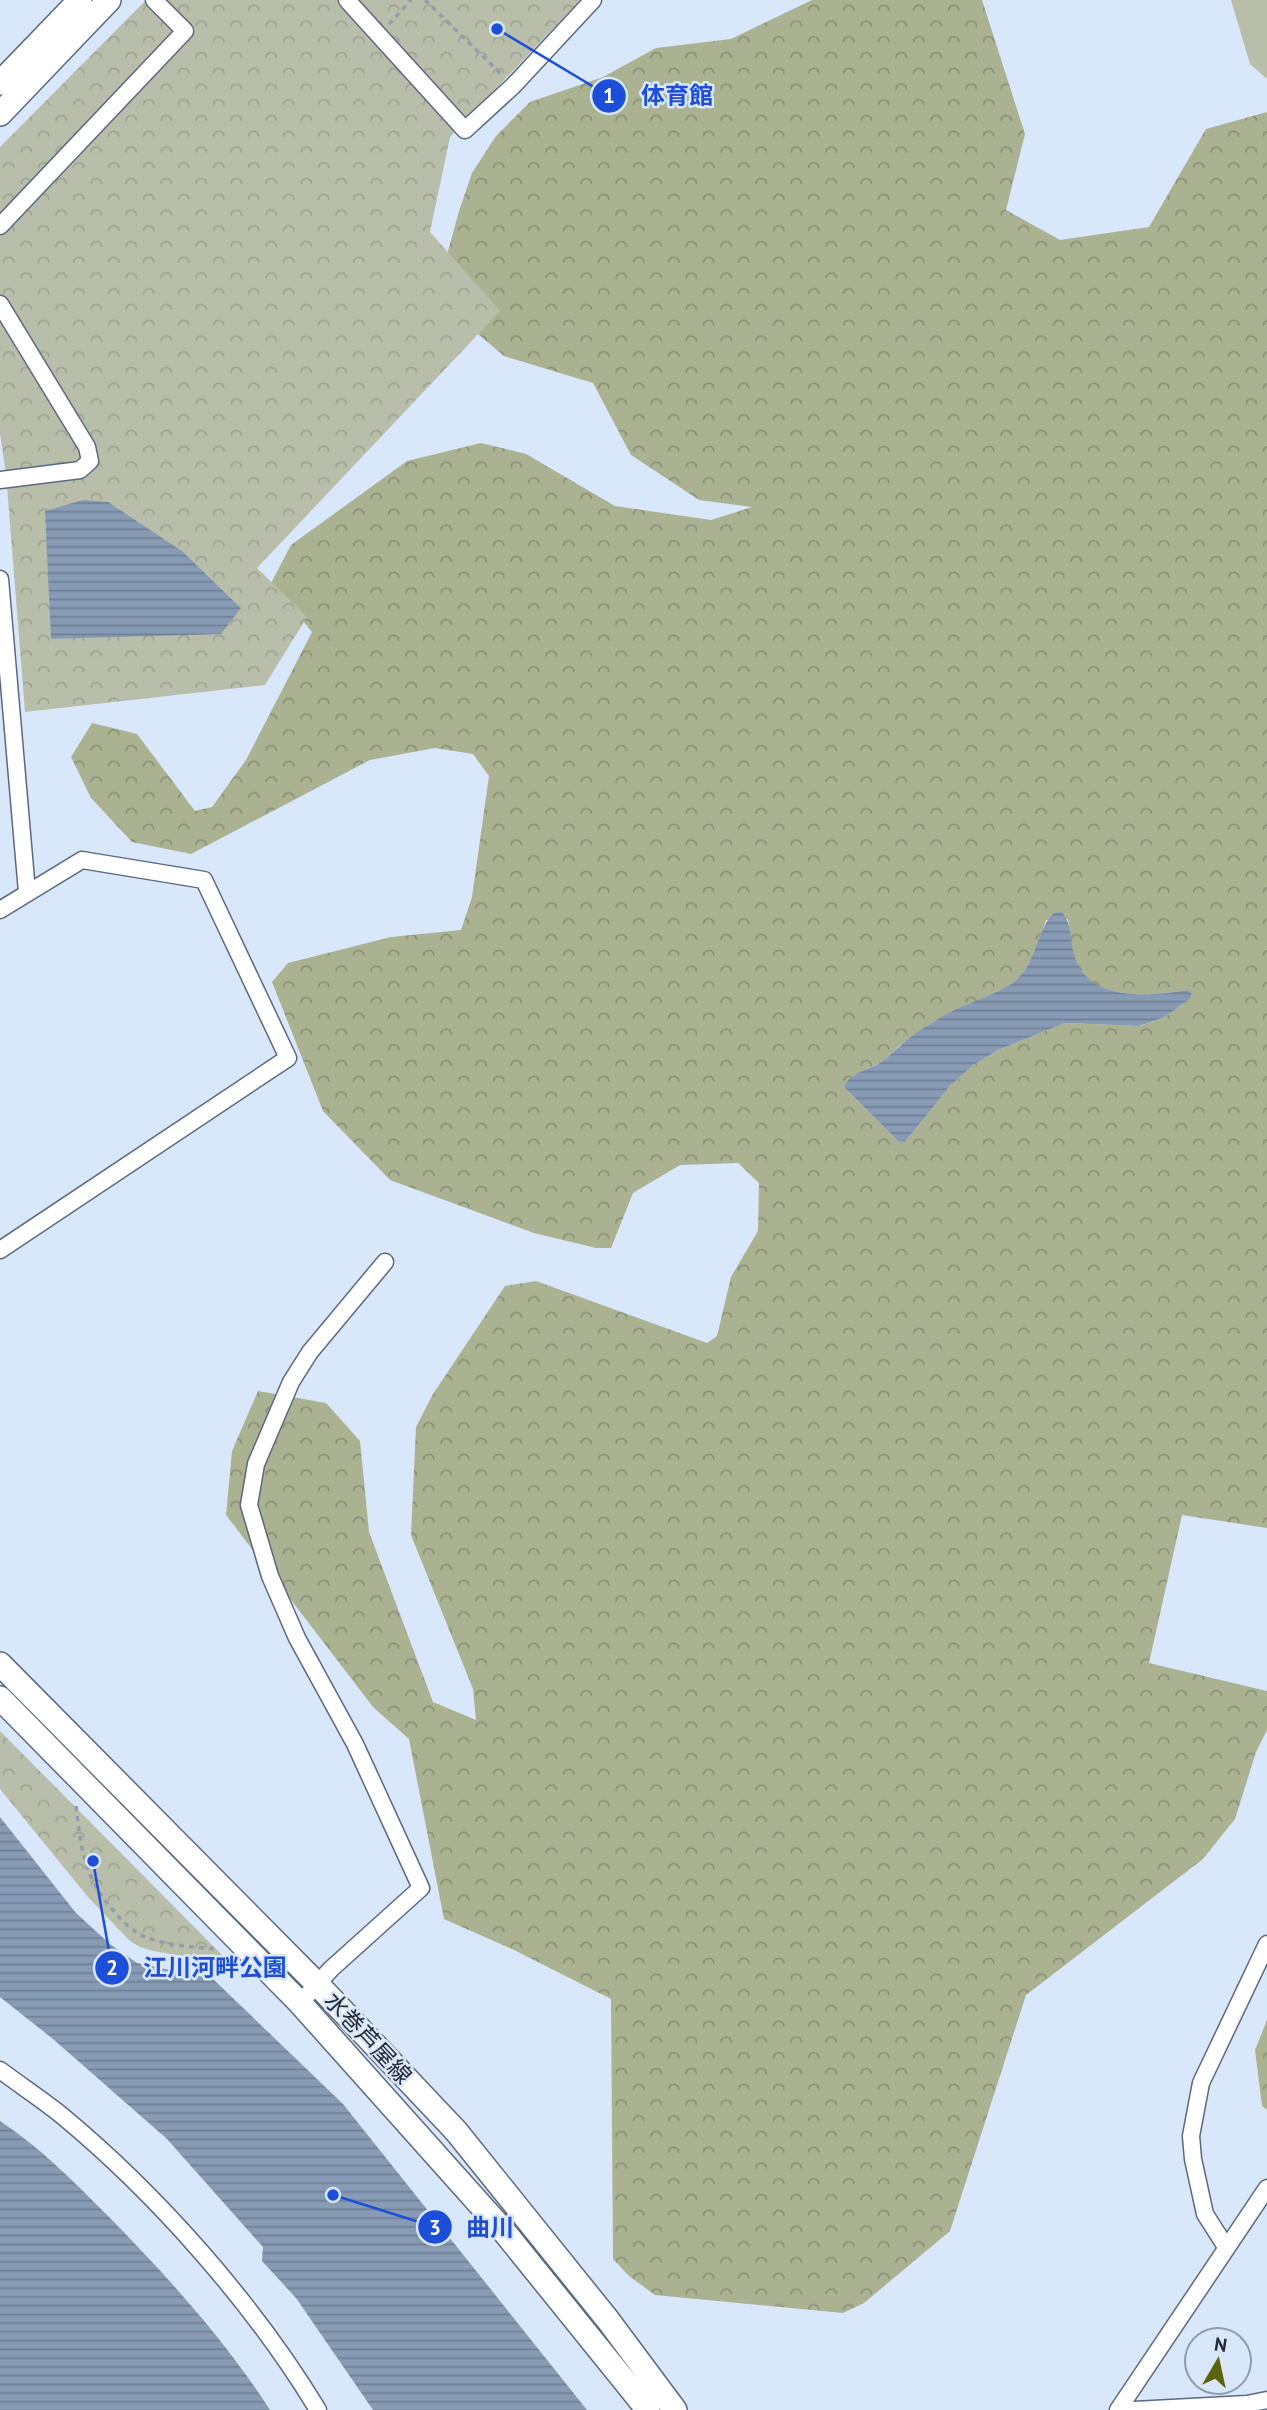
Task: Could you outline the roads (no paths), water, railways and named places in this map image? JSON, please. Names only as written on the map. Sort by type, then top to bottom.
[{"type":"main road","points":[[0,83],[80,0]]},
{"type":"main road","points":[[0,114],[109,0]]},
{"type":"main road","name":"水巻芦屋線","points":[[0,1664],[317,1984],[456,2131],[608,2320],[675,2410]]},
{"type":"main road","name":"水巻芦屋線","points":[[0,1698],[300,2003],[502,2229],[648,2410]]},
{"type":"street","points":[[0,226],[185,31],[154,0]]},
{"type":"street","points":[[346,0],[380,34],[465,130],[513,86],[593,0]]},
{"type":"street","points":[[0,304],[87,447],[90,461],[80,470],[0,480]]},
{"type":"street","points":[[0,579],[5,722],[27,892]]},
{"type":"street","points":[[0,910],[82,860],[204,880],[288,1058],[0,1250]]},
{"type":"street","points":[[300,2003],[331,1969],[421,1888],[355,1744],[297,1638],[270,1576],[249,1506],[256,1464],[292,1382],[310,1352],[385,1262]]},
{"type":"street","points":[[122,1822],[138,1803]]},
{"type":"street","points":[[200,1902],[219,1885]]},
{"type":"street","points":[[1226,2247],[1205,2214],[1192,2160],[1191,2136],[1201,2083],[1267,1944]]},
{"type":"street","points":[[0,2070],[60,2114],[176,2225],[228,2285],[299,2379],[318,2410]]},
{"type":"street","points":[[1118,2410],[1267,2188]]},
{"type":"street","points":[[1134,2410],[1247,2404],[1267,2400]]},
{"type":"water","points":[[83,500],[108,502],[182,551],[241,608],[221,634],[51,639],[45,511]]},
{"type":"water","points":[[1062,912],[1069,927],[1074,954],[1081,970],[1092,981],[1121,993],[1156,994],[1188,990],[1192,994],[1191,998],[1165,1017],[1139,1026],[1065,1023],[998,1050],[972,1066],[950,1086],[905,1142],[898,1141],[844,1087],[847,1082],[856,1074],[883,1061],[911,1037],[942,1017],[997,992],[1017,979],[1030,961],[1047,921],[1054,913]]},
{"type":"water","points":[[0,1817],[76,1913],[111,1945],[137,1963],[213,1979],[343,2104],[587,2410],[373,2410],[296,2298],[262,2261],[263,2247],[167,2139],[53,2039],[0,1997]]},
{"type":"water","points":[[0,2121],[57,2166],[152,2262],[215,2334],[270,2410],[0,2410]]},
{"type":"place","name":"体育館","points":[[497,29]]},
{"type":"place","name":"江川河畔公園","points":[[93,1861]]},
{"type":"place","name":"曲川","points":[[333,2195]]}]
